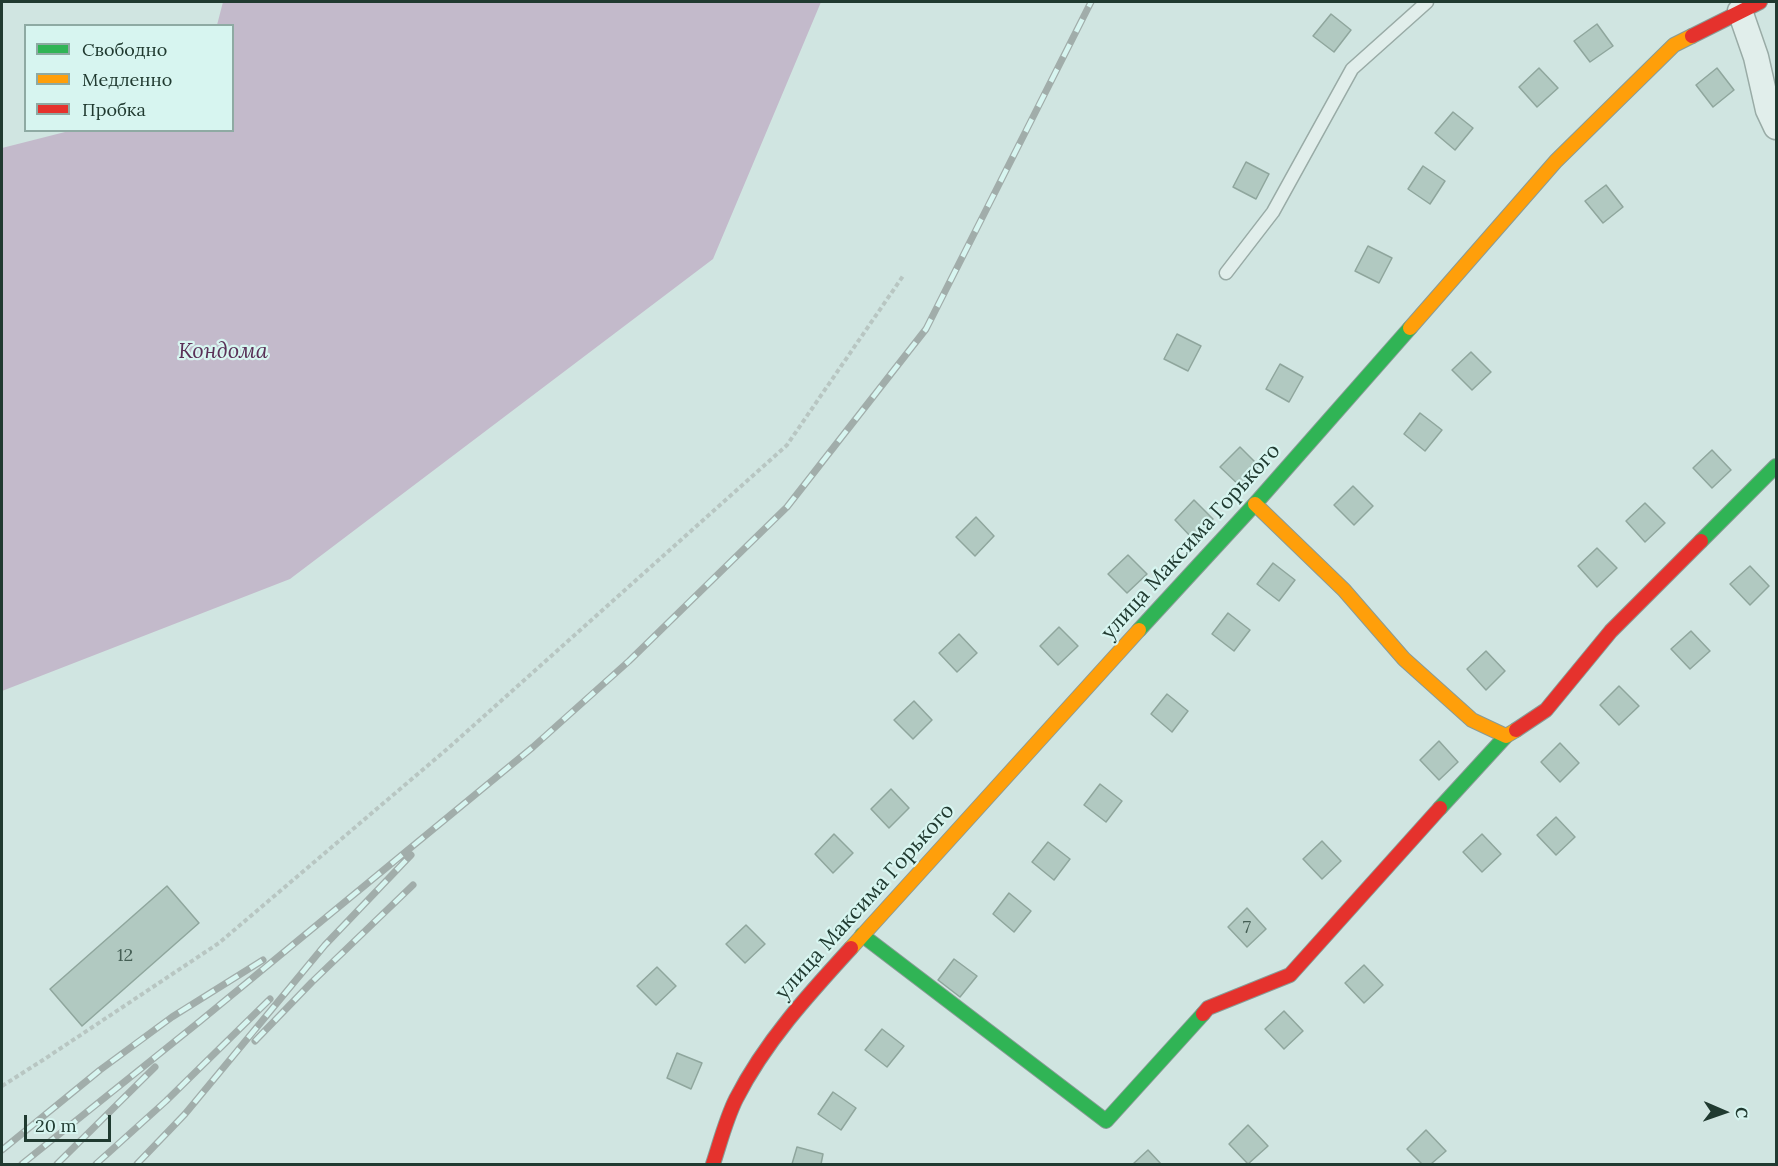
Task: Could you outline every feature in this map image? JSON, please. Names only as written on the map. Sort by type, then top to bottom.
[{"type":"street","points":[[1750,6],[1756,57],[1768,111],[1776,127]]},
{"type":"street","name":"улица Максима Горького","points":[[713,1164],[735,1100],[764,1051],[797,1008],[862,935],[1256,504],[1556,161],[1674,45],[1750,6]]},
{"type":"street","points":[[862,935],[1106,1121],[1208,1008],[1290,975],[1506,736],[1546,710],[1611,631],[1776,466]]},
{"type":"street","points":[[1256,504],[1344,590],[1404,659],[1472,720],[1506,736]]},
{"type":"lane","points":[[1226,273],[1273,212],[1352,69],[1428,2]]},
{"type":"path","points":[[2,1086],[219,943],[446,750],[787,445],[903,276]]},
{"type":"water","name":"Кондома","points":[[223,2],[821,2],[713,259],[290,579],[2,691],[2,148],[65,132],[234,132],[234,24],[217,24]]},
{"type":"building","points":[[1331,14],[1351,30],[1334,52],[1313,36]]},
{"type":"building","points":[[1597,24],[1613,46],[1590,62],[1574,41]]},
{"type":"building","points":[[1539,68],[1558,88],[1537,107],[1519,87]]},
{"type":"building","points":[[1717,68],[1734,90],[1713,107],[1696,85]]},
{"type":"building","points":[[1453,112],[1473,128],[1455,150],[1435,133]]},
{"type":"building","points":[[1246,162],[1269,174],[1256,199],[1233,187]]},
{"type":"building","points":[[1423,166],[1445,181],[1430,204],[1408,189]]},
{"type":"building","points":[[1606,185],[1623,207],[1603,223],[1585,201]]},
{"type":"building","points":[[1368,246],[1392,258],[1379,283],[1355,271]]},
{"type":"building","points":[[1177,334],[1201,346],[1188,371],[1164,359]]},
{"type":"building","points":[[1471,352],[1491,372],[1472,390],[1452,370]]},
{"type":"building","points":[[1280,364],[1303,377],[1289,402],[1266,389]]},
{"type":"building","points":[[1420,413],[1442,430],[1425,451],[1404,434]]},
{"type":"building","points":[[1240,447],[1259,466],[1240,486],[1220,467]]},
{"type":"building","points":[[1712,450],[1731,470],[1712,488],[1693,468]]},
{"type":"building","points":[[1353,486],[1373,506],[1354,525],[1334,505]]},
{"type":"building","points":[[1194,500],[1213,519],[1193,539],[1175,520]]},
{"type":"building","points":[[1645,503],[1665,523],[1645,542],[1626,521]]},
{"type":"building","points":[[976,517],[994,536],[975,556],[956,537]]},
{"type":"building","points":[[1597,548],[1617,568],[1597,587],[1578,566]]},
{"type":"building","points":[[1128,555],[1147,574],[1127,593],[1108,574]]},
{"type":"building","points":[[1273,563],[1295,580],[1279,601],[1257,584]]},
{"type":"building","points":[[1750,566],[1769,586],[1750,605],[1730,584]]},
{"type":"building","points":[[1228,613],[1250,630],[1234,651],[1212,634]]},
{"type":"building","points":[[1059,627],[1078,646],[1058,665],[1040,646]]},
{"type":"building","points":[[1691,631],[1710,651],[1690,669],[1671,649]]},
{"type":"building","points":[[959,634],[977,653],[957,672],[939,653]]},
{"type":"building","points":[[1486,651],[1505,671],[1486,690],[1467,669]]},
{"type":"building","points":[[1619,686],[1639,706],[1619,725],[1600,705]]},
{"type":"building","points":[[1167,694],[1188,711],[1172,732],[1151,714]]},
{"type":"building","points":[[914,701],[932,720],[913,739],[894,720]]},
{"type":"building","points":[[1439,741],[1458,762],[1439,780],[1420,760]]},
{"type":"building","points":[[1560,743],[1579,763],[1560,782],[1541,762]]},
{"type":"building","points":[[1100,784],[1122,801],[1106,822],[1084,805]]},
{"type":"building","points":[[891,789],[909,808],[889,828],[871,809]]},
{"type":"building","points":[[1556,817],[1575,837],[1556,855],[1537,835]]},
{"type":"building","points":[[834,834],[853,853],[833,873],[815,854]]},
{"type":"building","points":[[1482,834],[1501,854],[1482,872],[1463,852]]},
{"type":"building","points":[[1322,841],[1341,861],[1322,879],[1303,859]]},
{"type":"building","points":[[1048,842],[1070,859],[1054,880],[1032,862]]},
{"type":"building","points":[[167,886],[199,923],[82,1026],[50,989]]},
{"type":"building","points":[[1009,893],[1031,911],[1014,932],[993,914]]},
{"type":"building","points":[[1247,908],[1266,929],[1247,947],[1228,927]]},
{"type":"building","points":[[746,925],[765,944],[745,963],[726,944]]},
{"type":"building","points":[[954,959],[977,976],[960,997],[938,980]]},
{"type":"building","points":[[1364,965],[1383,985],[1364,1003],[1345,983]]},
{"type":"building","points":[[657,967],[676,986],[656,1005],[637,986]]},
{"type":"building","points":[[1284,1011],[1303,1031],[1284,1049],[1265,1029]]},
{"type":"building","points":[[882,1029],[904,1046],[887,1067],[865,1050]]},
{"type":"building","points":[[677,1053],[702,1063],[691,1089],[667,1078]]},
{"type":"building","points":[[833,1092],[856,1108],[841,1130],[818,1114]]},
{"type":"building","points":[[1248,1125],[1268,1146],[1248,1164],[1229,1144]]},
{"type":"building","points":[[1426,1130],[1446,1151],[1431,1164],[1422,1164],[1407,1149]]},
{"type":"building","points":[[797,1147],[823,1154],[821,1164],[792,1164]]},
{"type":"building","points":[[1148,1150],[1161,1164],[1133,1164]]},
{"type":"railway","points":[[22,1164],[199,1022],[533,747],[629,661],[787,507],[926,329],[1091,2]]},
{"type":"railway","points":[[137,1164],[185,1114],[325,945],[411,855]]},
{"type":"railway","points":[[255,1041],[312,982],[413,885]]},
{"type":"railway","points":[[2,1150],[100,1070],[172,1017],[263,960]]},
{"type":"railway","points":[[96,1164],[166,1101],[270,999]]},
{"type":"railway","points":[[57,1164],[155,1067]]},
{"type":"traffic: fast","points":[[1139,630],[1255,504],[1410,328]]},
{"type":"traffic: fast","points":[[1701,541],[1776,466]]},
{"type":"traffic: fast","points":[[1440,808],[1506,736]]},
{"type":"traffic: fast","points":[[862,935],[1106,1121],[1203,1014]]},
{"type":"traffic: slow","points":[[1410,328],[1556,161],[1674,45],[1692,36]]},
{"type":"traffic: slow","points":[[1255,504],[1344,590],[1404,659],[1472,720],[1506,736],[1516,730]]},
{"type":"traffic: slow","points":[[851,948],[1139,630]]},
{"type":"traffic: jam","points":[[1692,36],[1760,2]]},
{"type":"traffic: jam","points":[[1516,730],[1546,710],[1611,631],[1701,541]]},
{"type":"traffic: jam","points":[[1203,1014],[1208,1008],[1290,975],[1440,808]]},
{"type":"traffic: jam","points":[[713,1164],[732,1107],[760,1058],[803,1001],[851,948]]}]
